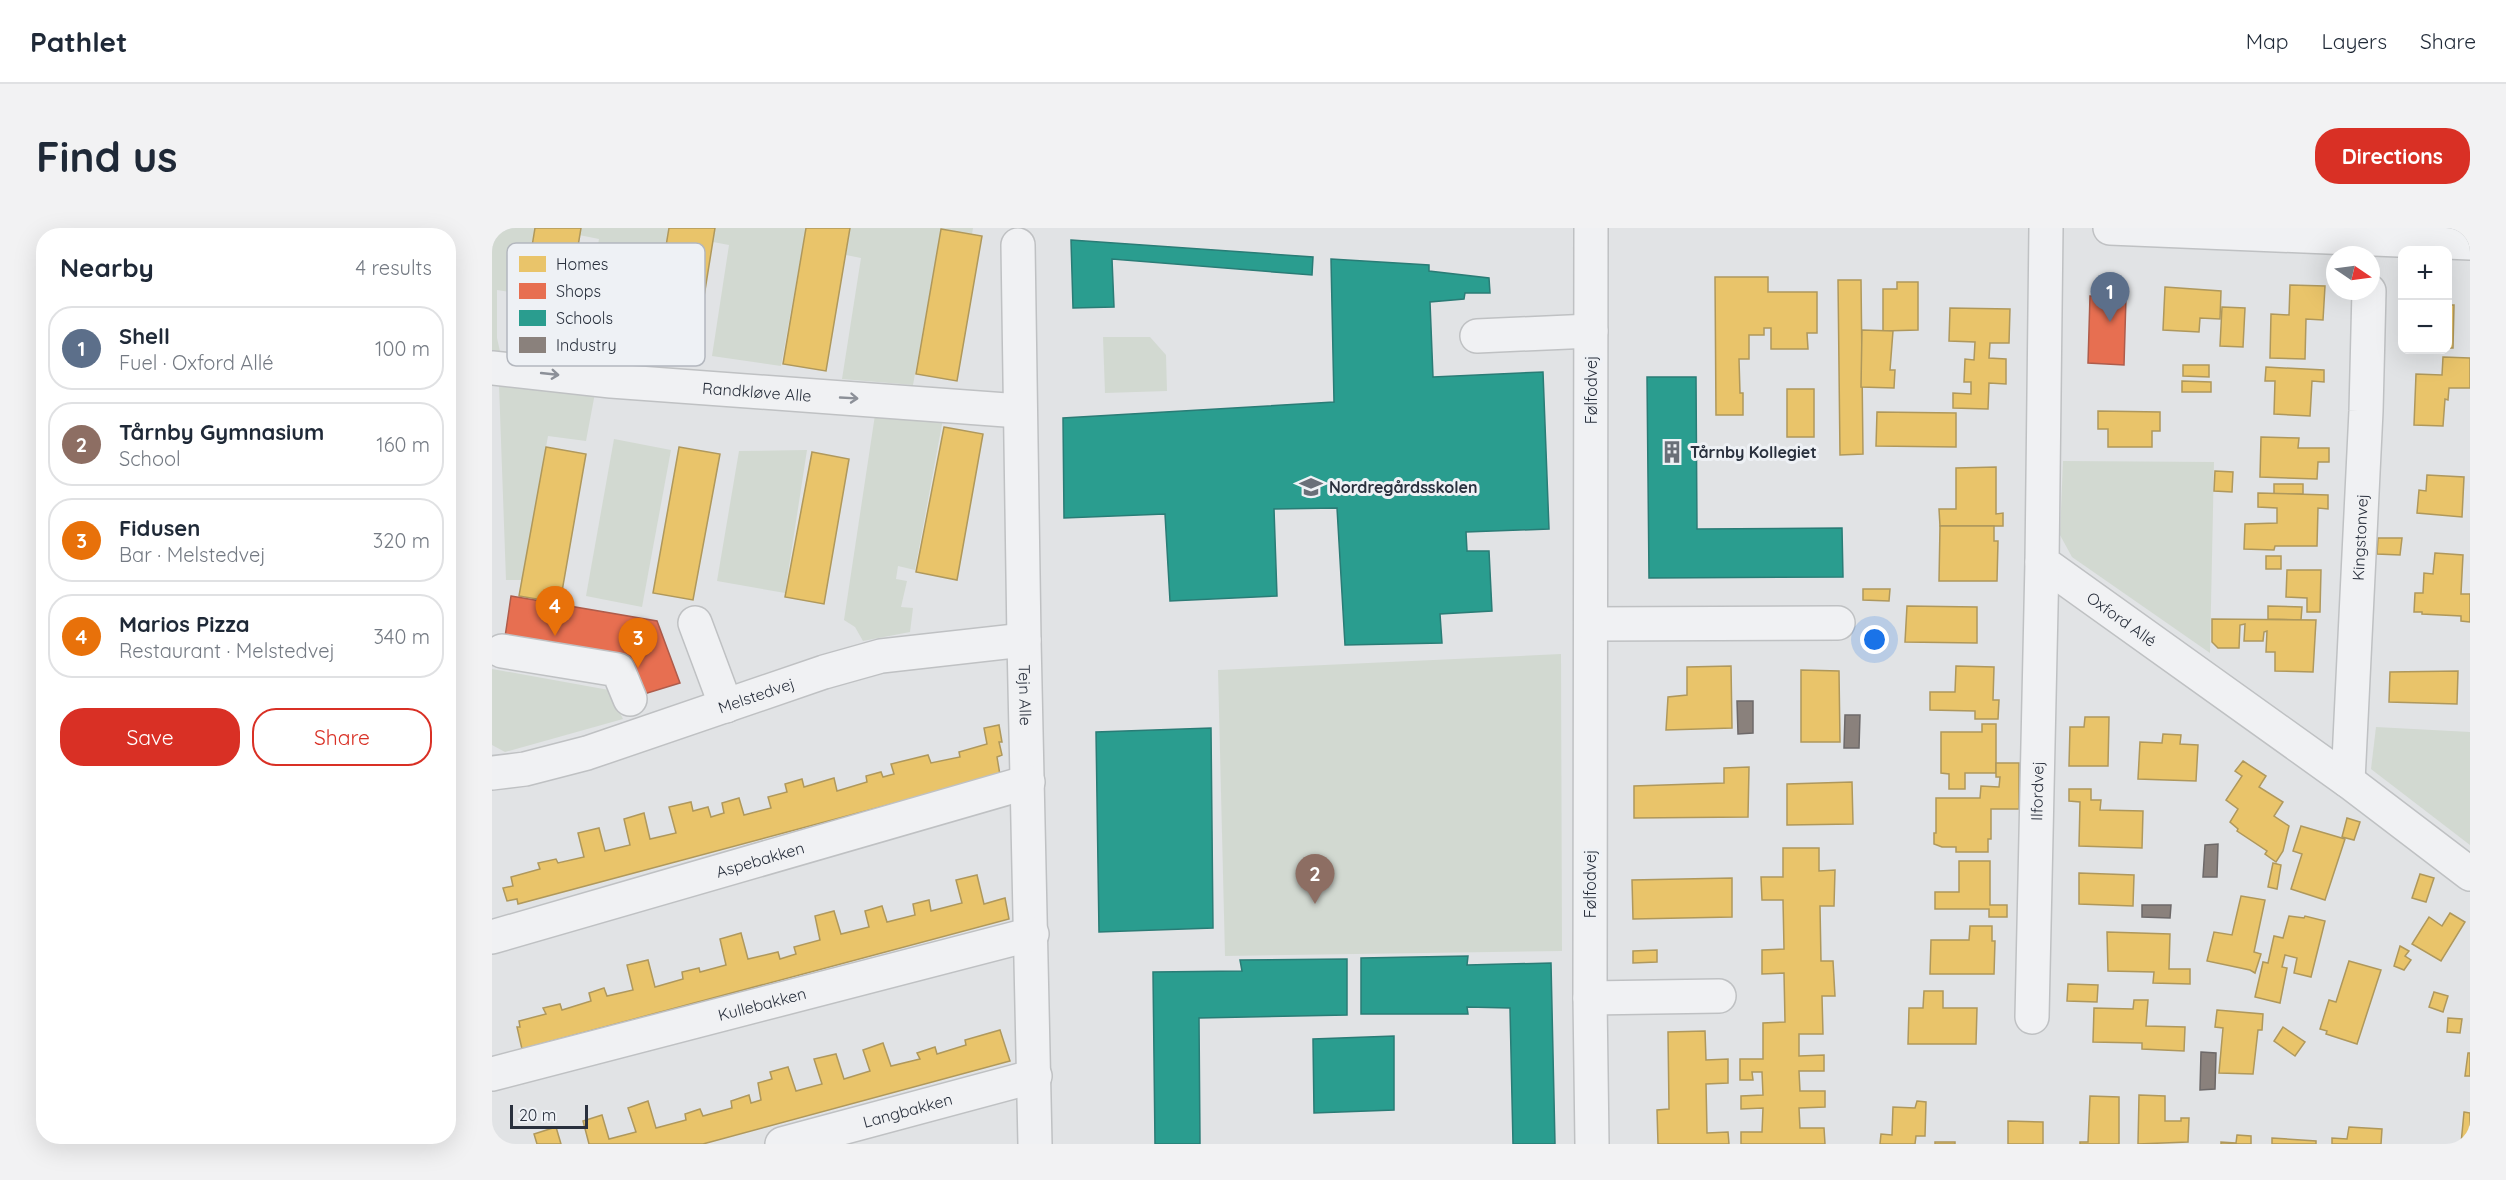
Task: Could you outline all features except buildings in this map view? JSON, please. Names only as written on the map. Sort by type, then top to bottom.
[{"type":"street","name":"Følfodvej","points":[[1591,228],[1590,998],[1592,1144]]},
{"type":"street","points":[[2042,562],[2046,228]]},
{"type":"street","points":[[2110,228],[2270,231],[2364,246]]},
{"type":"street","points":[[2380,247],[2470,243]]},
{"type":"street","name":"Tejn Alle","points":[[1018,245],[1035,1144]]},
{"type":"street","name":"Kingstonvej","points":[[2348,781],[2366,411],[2369,300]]},
{"type":"street","points":[[1477,336],[1591,331]]},
{"type":"street","name":"Randkløve Alle","points":[[492,368],[621,382],[1020,411]]},
{"type":"street","name":"Oxford Allé","points":[[2042,562],[2348,781],[2470,874]]},
{"type":"street","name":"Ilfordvej","points":[[2032,1017],[2042,562]]},
{"type":"street","points":[[695,623],[726,706]]},
{"type":"street","points":[[1591,624],[1838,623]]},
{"type":"street","name":"Melstedvej","points":[[492,773],[525,769],[587,753],[881,656],[1024,640]]},
{"type":"street","points":[[502,651],[618,670],[630,699]]},
{"type":"street","name":"Aspebakken","points":[[492,937],[1028,782]]},
{"type":"street","name":"Kullebakken","points":[[492,1074],[1032,934]]},
{"type":"street","points":[[1590,998],[1719,996]]},
{"type":"street","name":"Langbakken","points":[[782,1144],[1035,1076]]},
{"type":"shaded area","points":[[492,228],[535,228],[532,243],[507,243],[507,291],[497,290],[497,338],[501,356],[492,355]]},
{"type":"shaded area","points":[[581,228],[669,228],[667,243],[598,243],[599,239],[579,235]]},
{"type":"shaded area","points":[[715,228],[806,228],[781,366],[712,356],[729,245],[713,242]]},
{"type":"shaded area","points":[[850,228],[973,228],[972,234],[941,230],[913,385],[842,379],[861,258],[846,255]]},
{"type":"shaded area","points":[[1103,337],[1150,337],[1166,355],[1167,391],[1105,393]]},
{"type":"shaded area","points":[[499,385],[595,393],[586,441],[548,436],[522,580],[506,580]]},
{"type":"shaded area","points":[[875,415],[943,419],[915,570],[898,566],[896,579],[907,581],[901,607],[913,608],[910,632],[863,641],[855,627],[844,620]]},
{"type":"shaded area","points":[[614,439],[671,450],[642,607],[586,596]]},
{"type":"shaded area","points":[[807,450],[785,593],[717,581],[739,451]]},
{"type":"shaded area","points":[[2063,461],[2214,462],[2210,653],[2072,557],[2060,535]]},
{"type":"shaded area","points":[[1561,654],[1562,951],[1225,956],[1218,670]]},
{"type":"shaded area","points":[[492,669],[609,690],[623,719],[505,752],[492,745]]},
{"type":"shaded area","points":[[2376,727],[2470,732],[2470,845],[2371,769]]},
{"type":"place","name":"Shell","points":[[2110,322]]},
{"type":"place","name":"Tårnby Kollegiet","points":[[1672,452]]},
{"type":"place","name":"Nordregårdsskolen","points":[[1311,487]]},
{"type":"place","name":"Marios Pizza","points":[[555,636]]},
{"type":"place","name":"Fidusen","points":[[638,668]]},
{"type":"place","name":"Tårnby Gymnasium","points":[[1315,904]]}]
